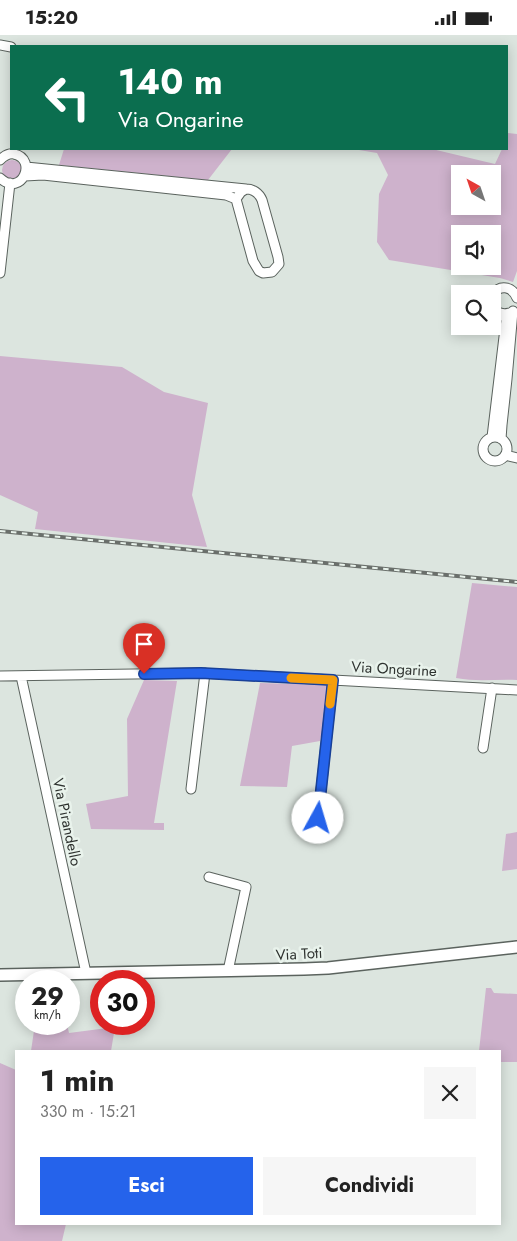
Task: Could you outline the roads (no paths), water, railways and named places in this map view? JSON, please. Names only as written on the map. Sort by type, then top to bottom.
[{"type":"main road","name":"Via Toti","points":[[0,975],[328,968],[517,947]]},
{"type":"street","points":[[0,160],[6,155],[15,152],[22,159],[25,171],[19,182],[4,182],[0,178]]},
{"type":"street","points":[[25,171],[250,189],[255,191],[262,200],[278,257],[279,264],[272,272],[261,271],[253,261],[236,199]]},
{"type":"street","points":[[25,171],[43,175],[226,195],[236,199]]},
{"type":"street","points":[[0,273],[10,183]]},
{"type":"street","points":[[236,199],[246,189]]},
{"type":"street","points":[[501,289],[507,288],[517,298]]},
{"type":"street","points":[[497,438],[506,320],[503,314],[515,307]]},
{"type":"street","points":[[497,438],[502,425],[515,307]]},
{"type":"street","points":[[497,438],[504,441],[506,451],[500,460],[490,460],[484,455],[484,443],[487,440],[497,438]]},
{"type":"street","points":[[506,451],[517,449]]},
{"type":"street","points":[[506,451],[517,458]]},
{"type":"street","points":[[191,789],[205,673]]},
{"type":"street","name":"Via Ongarine","points":[[0,676],[205,673],[517,690]]},
{"type":"street","name":"Via Pirandello","points":[[21,676],[84,973]]},
{"type":"street","points":[[318,818],[333,680]]},
{"type":"street","points":[[483,748],[492,688]]},
{"type":"street","points":[[209,877],[246,887],[228,971]]},
{"type":"railway","points":[[0,531],[517,582]]}]
